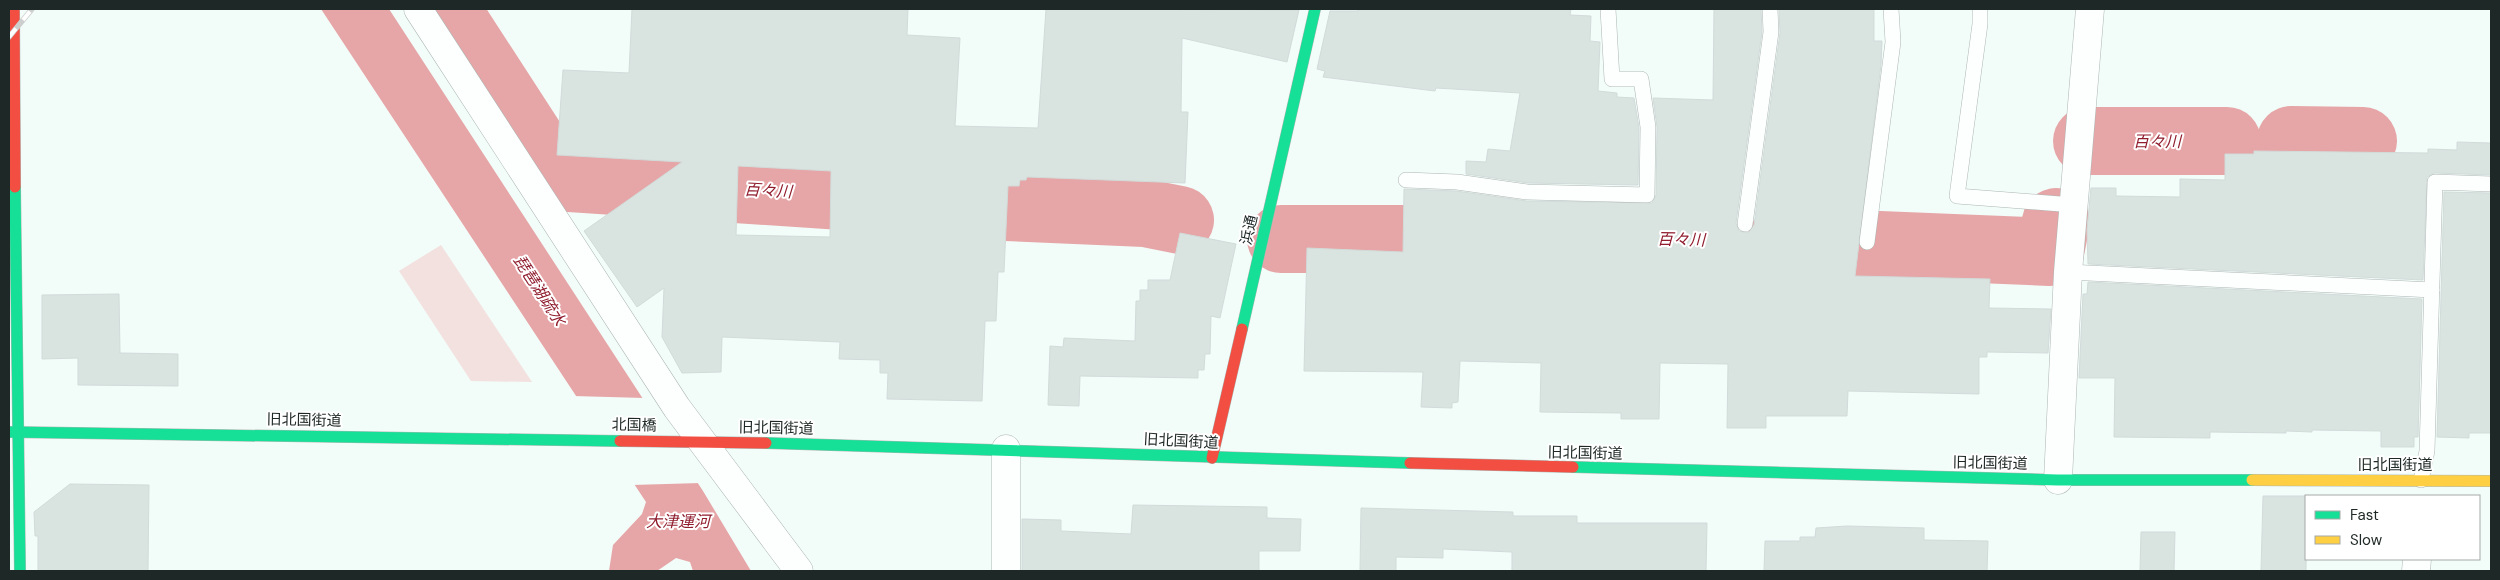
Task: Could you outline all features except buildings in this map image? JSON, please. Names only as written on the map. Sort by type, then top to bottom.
[{"type":"street","points":[[14,9],[13,432],[20,571]]},
{"type":"street","points":[[418,9],[677,408],[691,441],[799,571]]},
{"type":"street","name":"浜通","points":[[1212,458],[1315,9]]},
{"type":"street","points":[[2058,480],[2068,272],[2090,9]]},
{"type":"street","name":"旧北国街道","points":[[13,432],[590,440]]},
{"type":"street","name":"北国橋","points":[[590,440],[691,441]]},
{"type":"street","name":"旧北国街道","points":[[691,441],[1212,458],[2058,480],[2420,488],[2491,481]]},
{"type":"street","points":[[1006,450],[1006,571]]},
{"type":"lane","points":[[1406,180],[1457,182],[1527,192],[1647,195],[1648,127],[1641,79],[1612,79],[1608,9]]},
{"type":"lane","points":[[1745,224],[1771,32],[1770,9]]},
{"type":"lane","points":[[1867,242],[1893,42],[1891,9]]},
{"type":"lane","points":[[1980,9],[1980,24],[1956,196],[2074,205]]},
{"type":"lane","points":[[2420,488],[2427,451],[2435,182],[2491,184]]},
{"type":"lane","points":[[2068,272],[2432,290]]},
{"type":"shaded area","points":[[441,245],[532,382],[471,381],[399,271]]},
{"type":"water","name":"大津運河","points":[[321,9],[389,9],[703,491],[751,571],[693,571],[690,562],[676,558],[657,571],[609,571],[613,545],[642,514],[646,502]]},
{"type":"pier","points":[[573,396],[645,398],[701,483],[632,485]]},
{"type":"waterway","name":"百々川","points":[[446,9],[555,177],[1007,207],[1145,213],[1180,220]]},
{"type":"waterway","name":"百々川","points":[[2291,140],[2363,141]]},
{"type":"waterway","name":"百々川","points":[[2087,141],[2227,141]]},
{"type":"waterway","name":"百々川","points":[[1781,241],[2050,252],[2056,222]]},
{"type":"waterway","name":"百々川","points":[[1281,239],[1497,239]]},
{"type":"railway","points":[[9,37],[32,9]]},
{"type":"traffic: fast","points":[[1242,329],[1315,9]]},
{"type":"traffic: fast","points":[[15,187],[20,571]]},
{"type":"traffic: fast","points":[[9,432],[620,441]]},
{"type":"traffic: fast","points":[[766,443],[1410,463]]},
{"type":"traffic: fast","points":[[1573,467],[2058,480],[2252,480]]},
{"type":"traffic: slow","points":[[2252,480],[2491,481]]},
{"type":"traffic: jam","points":[[14,9],[15,187]]},
{"type":"traffic: jam","points":[[1212,458],[1242,329]]},
{"type":"traffic: jam","points":[[620,441],[766,443]]},
{"type":"traffic: jam","points":[[1410,463],[1573,467]]},
{"type":"water label","name":"琵琶湖疏水","points":[[540,290]]}]
